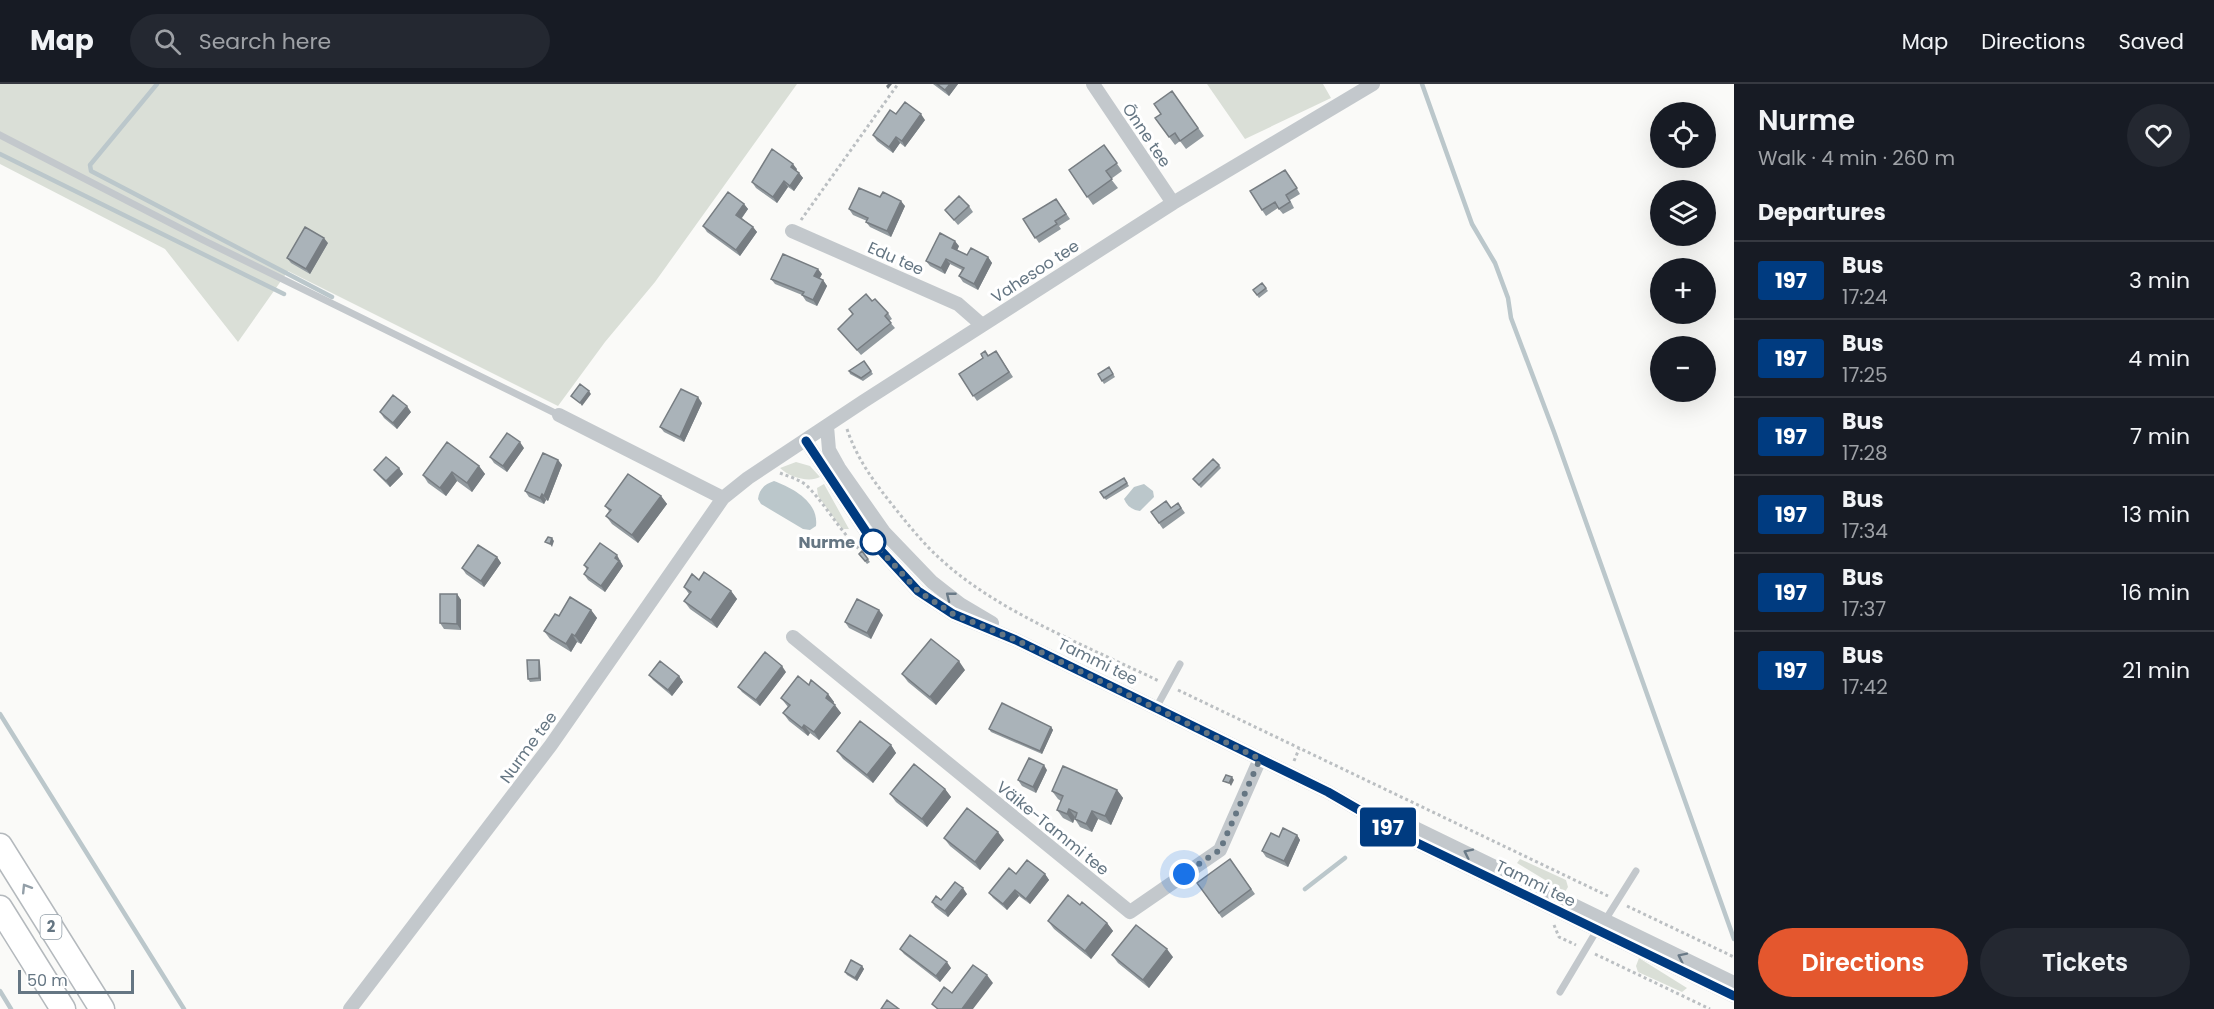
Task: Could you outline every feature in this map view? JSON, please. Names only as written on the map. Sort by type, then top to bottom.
[{"type":"highway","name":"2","points":[[0,846],[102,1009]]},
{"type":"highway","name":"2","points":[[0,908],[53,999],[63,1009]]},
{"type":"street","name":"Õnne tee","points":[[1093,84],[1173,203]]},
{"type":"street","name":"Vahesoo tee","points":[[723,498],[842,415],[1351,89],[1372,84]]},
{"type":"street","name":"Edu tee","points":[[795,232],[958,304],[982,325]]},
{"type":"street","points":[[559,415],[723,498]]},
{"type":"street","name":"Tammi tee","points":[[826,426],[830,450],[839,468],[884,532],[908,559],[960,604],[1016,640]]},
{"type":"street","name":"Tammi tee","points":[[806,441],[873,542],[918,591],[953,614],[1016,640],[1328,792],[1417,829],[1734,983]]},
{"type":"street","name":"Nurme tee","points":[[351,1009],[551,745],[723,498]]},
{"type":"street","name":"Väike-Tammi tee","points":[[793,637],[1130,912],[1220,850],[1260,759]]},
{"type":"street","name":"Tammi tee","points":[[1328,792],[1411,840],[1734,996]]},
{"type":"lane","points":[[0,135],[205,241],[559,415]]},
{"type":"lane","points":[[1156,708],[1180,664]]},
{"type":"lane","points":[[1560,992],[1596,930],[1607,920],[1636,871]]},
{"type":"path","points":[[795,232],[802,217],[898,84]]},
{"type":"path","points":[[842,415],[857,457],[921,540],[947,565],[1006,605],[1169,686],[1734,957]]},
{"type":"path","points":[[772,462],[779,473],[801,481],[809,488],[833,522],[861,551]]},
{"type":"path","points":[[1559,937],[1710,1009]]},
{"type":"shaded area","points":[[0,84],[797,84],[655,282],[605,342],[558,406],[288,271],[238,342],[165,249],[0,164]]},
{"type":"shaded area","points":[[1207,84],[1323,84],[1331,98],[1245,139]]},
{"type":"shaded area","points":[[796,462],[810,466],[820,477],[799,478],[780,468]]},
{"type":"shaded area","points":[[774,481],[796,492],[809,503],[816,517],[816,526],[810,530],[803,529],[761,504],[758,499],[761,490],[765,485]]},
{"type":"shaded area","points":[[824,484],[849,529],[842,529],[818,496],[817,488]]},
{"type":"shaded area","points":[[1144,484],[1153,491],[1154,497],[1140,511],[1135,510],[1128,506],[1124,499],[1134,487]]},
{"type":"shaded area","points":[[1520,859],[1566,880],[1568,887],[1565,892],[1517,863]]},
{"type":"shaded area","points":[[1639,958],[1687,988],[1682,992],[1638,972],[1636,966]]},
{"type":"building","points":[[937,84],[950,84],[945,90]]},
{"type":"building","points":[[1172,91],[1198,128],[1180,141],[1175,133],[1169,137],[1155,118],[1161,114],[1154,104]]},
{"type":"building","points":[[905,102],[921,114],[902,141],[896,137],[889,147],[873,135],[890,110],[896,114]]},
{"type":"building","points":[[1104,145],[1117,163],[1106,171],[1112,179],[1087,197],[1069,170]]},
{"type":"building","points":[[772,149],[793,164],[791,167],[799,173],[790,186],[784,181],[773,197],[752,182]]},
{"type":"building","points":[[1285,170],[1297,188],[1286,195],[1290,202],[1279,209],[1275,202],[1262,210],[1250,191]]},
{"type":"building","points":[[859,188],[880,197],[883,192],[901,201],[887,231],[866,222],[868,218],[849,209]]},
{"type":"building","points":[[728,192],[744,204],[736,215],[753,227],[736,250],[703,226]]},
{"type":"building","points":[[959,196],[969,206],[954,220],[945,210]]},
{"type":"building","points":[[1056,199],[1066,214],[1055,221],[1057,224],[1035,238],[1023,219]]},
{"type":"building","points":[[305,227],[324,238],[306,269],[287,258]]},
{"type":"building","points":[[940,233],[955,241],[952,248],[967,255],[971,248],[988,257],[974,284],[959,276],[964,268],[946,259],[941,268],[926,261]]},
{"type":"building","points":[[783,254],[818,269],[814,276],[823,280],[813,300],[802,295],[804,292],[771,279]]},
{"type":"building","points":[[1262,283],[1266,288],[1257,295],[1253,290]]},
{"type":"building","points":[[866,294],[872,301],[875,299],[888,313],[885,316],[891,323],[857,350],[838,329],[853,314],[849,309]]},
{"type":"building","points":[[985,351],[988,356],[996,351],[1009,372],[973,396],[959,374],[983,358],[981,354]]},
{"type":"building","points":[[864,361],[871,371],[861,378],[849,371]]},
{"type":"building","points":[[1109,367],[1113,374],[1102,381],[1098,374]]},
{"type":"building","points":[[580,384],[589,391],[580,403],[571,396]]},
{"type":"building","points":[[681,389],[698,397],[680,437],[660,427]]},
{"type":"building","points":[[393,395],[407,406],[393,423],[380,412]]},
{"type":"building","points":[[507,433],[520,442],[503,466],[490,457]]},
{"type":"building","points":[[447,442],[479,466],[467,483],[452,472],[440,488],[423,475]]},
{"type":"building","points":[[543,453],[558,460],[544,496],[542,494],[540,498],[525,491]]},
{"type":"building","points":[[386,457],[399,468],[386,481],[374,470]]},
{"type":"building","points":[[1213,459],[1219,465],[1199,485],[1193,479]]},
{"type":"building","points":[[628,474],[661,496],[632,535],[606,516],[611,510],[605,506]]},
{"type":"building","points":[[1124,478],[1127,483],[1104,498],[1100,492]]},
{"type":"building","points":[[1166,501],[1171,508],[1178,503],[1181,508],[1159,523],[1151,512]]},
{"type":"building","points":[[548,537],[552,538],[550,544],[545,542]]},
{"type":"building","points":[[600,543],[617,555],[615,558],[619,561],[601,586],[584,574],[588,568],[584,565]]},
{"type":"building","points":[[478,545],[497,557],[481,581],[462,568]]},
{"type":"building","points":[[862,551],[868,559],[865,561],[859,554]]},
{"type":"building","points":[[704,572],[731,591],[711,620],[684,601],[691,592],[684,587],[692,574],[699,580]]},
{"type":"building","points":[[440,594],[457,594],[457,624],[440,623]]},
{"type":"building","points":[[570,597],[591,610],[575,636],[572,634],[566,644],[544,631],[555,614],[559,616]]},
{"type":"building","points":[[857,599],[879,610],[867,633],[845,622]]},
{"type":"building","points":[[931,639],[959,661],[930,697],[902,674]]},
{"type":"building","points":[[765,652],[782,666],[756,700],[738,687]]},
{"type":"building","points":[[527,660],[539,660],[539,678],[528,679]]},
{"type":"building","points":[[660,661],[679,676],[668,690],[649,675]]},
{"type":"building","points":[[798,676],[809,685],[811,680],[828,694],[826,698],[835,705],[814,732],[804,725],[802,728],[783,713],[790,705],[781,698]]},
{"type":"building","points":[[1002,703],[1051,727],[1040,751],[989,729]]},
{"type":"building","points":[[860,721],[891,745],[867,775],[837,751]]},
{"type":"building","points":[[1029,758],[1044,765],[1033,787],[1018,780]]},
{"type":"building","points":[[914,764],[945,789],[922,819],[890,794]]},
{"type":"building","points":[[1063,766],[1117,790],[1105,816],[1092,811],[1086,824],[1075,819],[1077,813],[1069,809],[1067,814],[1057,810],[1063,796],[1052,791]]},
{"type":"building","points":[[1226,775],[1232,777],[1229,783],[1223,781]]},
{"type":"building","points":[[967,808],[998,832],[975,862],[944,838]]},
{"type":"building","points":[[1283,828],[1297,835],[1284,861],[1262,851],[1271,833],[1279,837]]},
{"type":"building","points":[[1230,859],[1251,889],[1219,913],[1197,883]]},
{"type":"building","points":[[1027,860],[1045,874],[1026,899],[1015,890],[1003,904],[989,893],[1009,868],[1016,874]]},
{"type":"building","points":[[955,882],[963,888],[945,911],[932,902],[936,896],[941,900]]},
{"type":"building","points":[[1068,895],[1080,905],[1082,902],[1107,923],[1085,951],[1048,921]]},
{"type":"building","points":[[1136,925],[1167,949],[1143,980],[1112,955]]},
{"type":"building","points":[[910,935],[947,962],[936,976],[900,949]]},
{"type":"building","points":[[851,960],[862,966],[855,978],[845,972]]},
{"type":"building","points":[[973,965],[987,975],[962,1009],[938,1009],[932,1004],[944,987],[952,993]]},
{"type":"building","points":[[887,1000],[899,1009],[881,1009]]},
{"type":"waterway","points":[[157,84],[90,165],[91,171],[332,297]]},
{"type":"waterway","points":[[1422,84],[1472,224],[1495,263],[1508,298],[1511,318],[1554,432],[1734,939]]},
{"type":"waterway","points":[[0,154],[284,294]]},
{"type":"waterway","points":[[0,714],[184,1009]]},
{"type":"waterway","points":[[1305,889],[1345,858]]},
{"type":"waterway","points":[[0,991],[11,1009]]},
{"type":"bus line","name":"197","points":[[806,441],[827,476],[873,542],[918,591],[953,614],[1016,640],[1328,792],[1411,840],[1734,996]]},
{"type":"place","name":"Nurme","points":[[873,542]]},
{"type":"route","points":[[873,542],[918,591],[953,614],[1016,640],[1260,759],[1220,850],[1184,874]]}]
